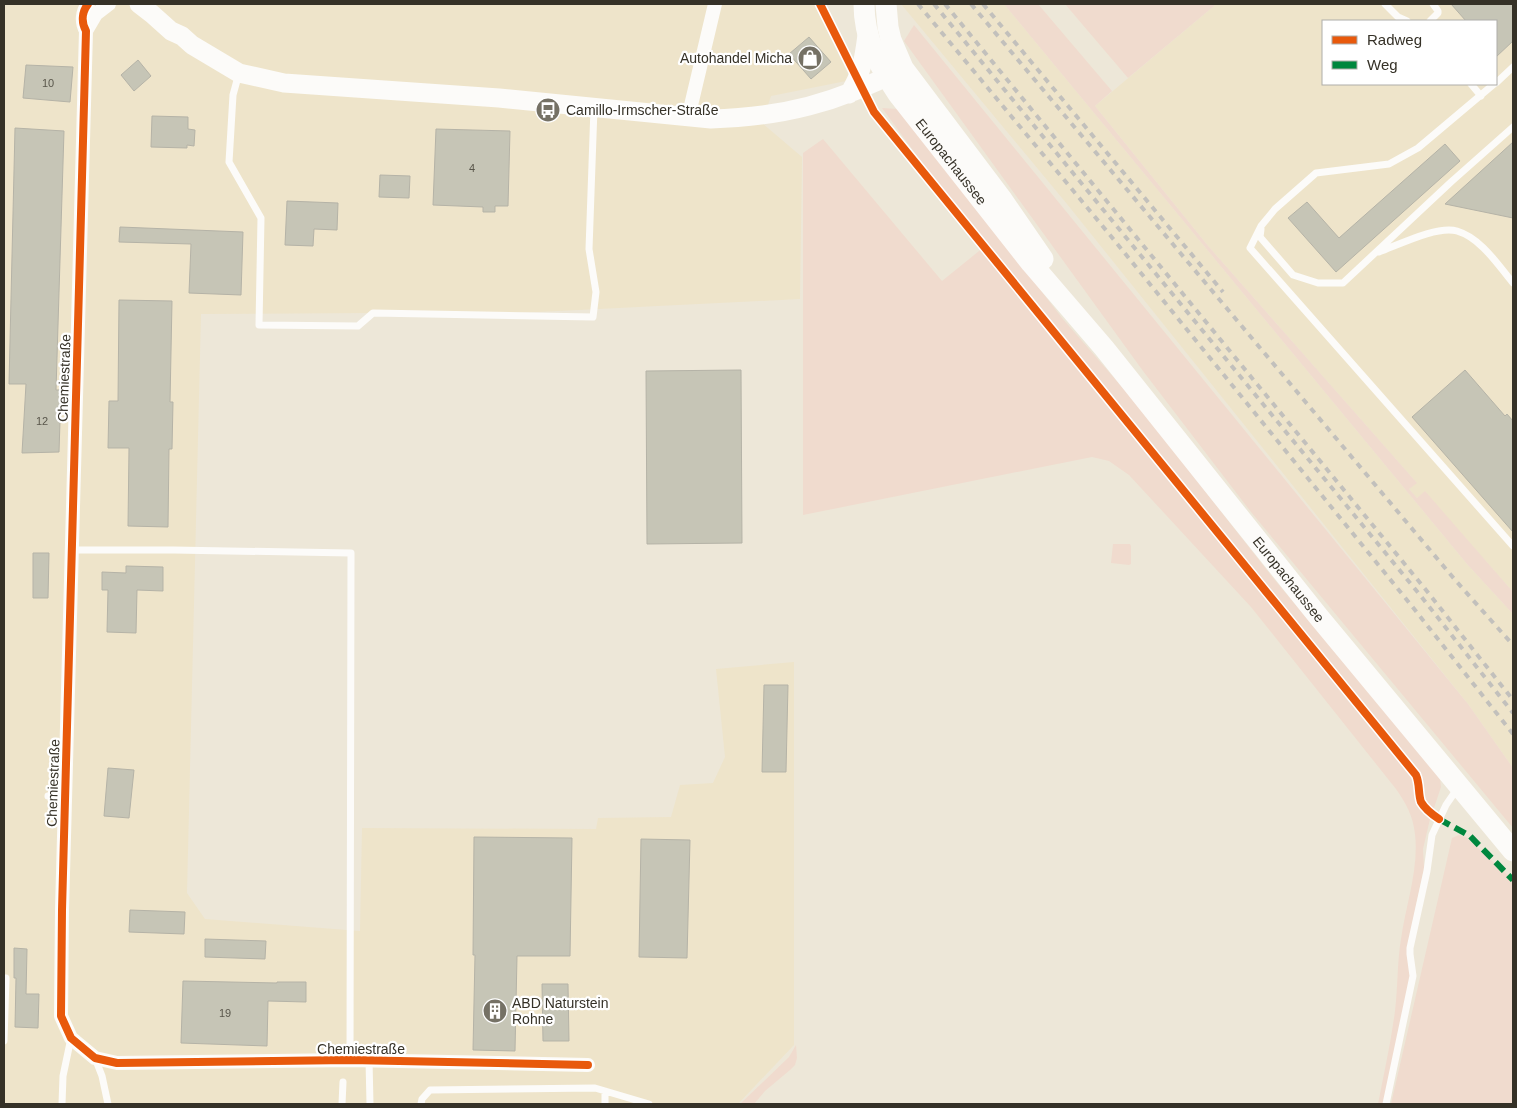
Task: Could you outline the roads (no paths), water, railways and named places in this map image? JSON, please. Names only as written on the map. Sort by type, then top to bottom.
[{"type":"main road","name":"Europachaussee","points":[[864,4],[867,35],[873,51],[895,73],[1016,219],[1051,272],[1068,305],[1318,616],[1513,851]]},
{"type":"main road","name":"Europachaussee","points":[[886,4],[888,27],[896,54],[895,73]]},
{"type":"street","name":"Chemiestraße","points":[[88,4],[83,14],[82,25],[86,31],[65,797],[61,1016],[71,1038],[95,1058],[117,1063],[369,1060],[588,1065]]},
{"type":"street","points":[[86,31],[96,14],[109,4]]},
{"type":"street","points":[[139,4],[171,31],[239,72],[284,83],[499,98],[688,118],[733,118],[788,112],[823,103],[849,94],[895,73]]},
{"type":"street","points":[[159,4],[180,29],[182,36]]},
{"type":"street","points":[[688,118],[715,4]]},
{"type":"street","points":[[849,94],[858,80],[863,66],[867,35]]},
{"type":"lane","points":[[1385,4],[1398,17],[1405,20]]},
{"type":"lane","points":[[1431,20],[1438,13],[1438,10],[1432,4]]},
{"type":"lane","points":[[1497,81],[1513,66]]},
{"type":"lane","points":[[239,72],[233,95],[229,162],[261,218],[259,325],[358,326],[374,313],[593,317],[596,292],[589,249],[594,108]]},
{"type":"lane","points":[[1472,85],[1481,96]]},
{"type":"lane","points":[[1493,85],[1418,148],[1389,164],[1316,172],[1275,209],[1261,226],[1250,248],[1513,546]]},
{"type":"lane","points":[[1261,226],[1260,238],[1293,275],[1318,283],[1343,283],[1513,127]]},
{"type":"lane","points":[[1374,254],[1429,233],[1456,230],[1479,244],[1513,283]]},
{"type":"lane","points":[[72,550],[351,553],[350,1060]]},
{"type":"lane","points":[[1386,1104],[1413,976],[1410,948],[1427,871],[1432,835],[1446,805],[1460,787]]},
{"type":"lane","points":[[48,796],[65,797]]},
{"type":"lane","points":[[4,978],[6,978],[4,1041]]},
{"type":"lane","points":[[62,1104],[63,1076],[71,1038]]},
{"type":"lane","points":[[95,1058],[102,1076],[108,1104]]},
{"type":"lane","points":[[369,1060],[370,1104]]},
{"type":"lane","points":[[342,1104],[343,1082]]},
{"type":"lane","points":[[421,1104],[422,1099],[430,1090],[594,1088],[649,1104]]},
{"type":"lane","points":[[604,1091],[605,1104]]},
{"type":"railway","points":[[918,4],[1110,235],[1411,605],[1513,734]]},
{"type":"railway","points":[[934,4],[1420,595],[1513,713]]},
{"type":"railway","points":[[945,4],[1426,590],[1513,700]]},
{"type":"railway","points":[[971,4],[1456,581],[1513,645]]},
{"type":"railway","points":[[983,4],[1223,292]]},
{"type":"place","name":"Autohandel Micha","points":[[810,58]]},
{"type":"place","name":"Camillo-Irmscher-Straße","points":[[548,110]]},
{"type":"place","name":"ABD Naturstein Rohne","points":[[495,1011]]}]
